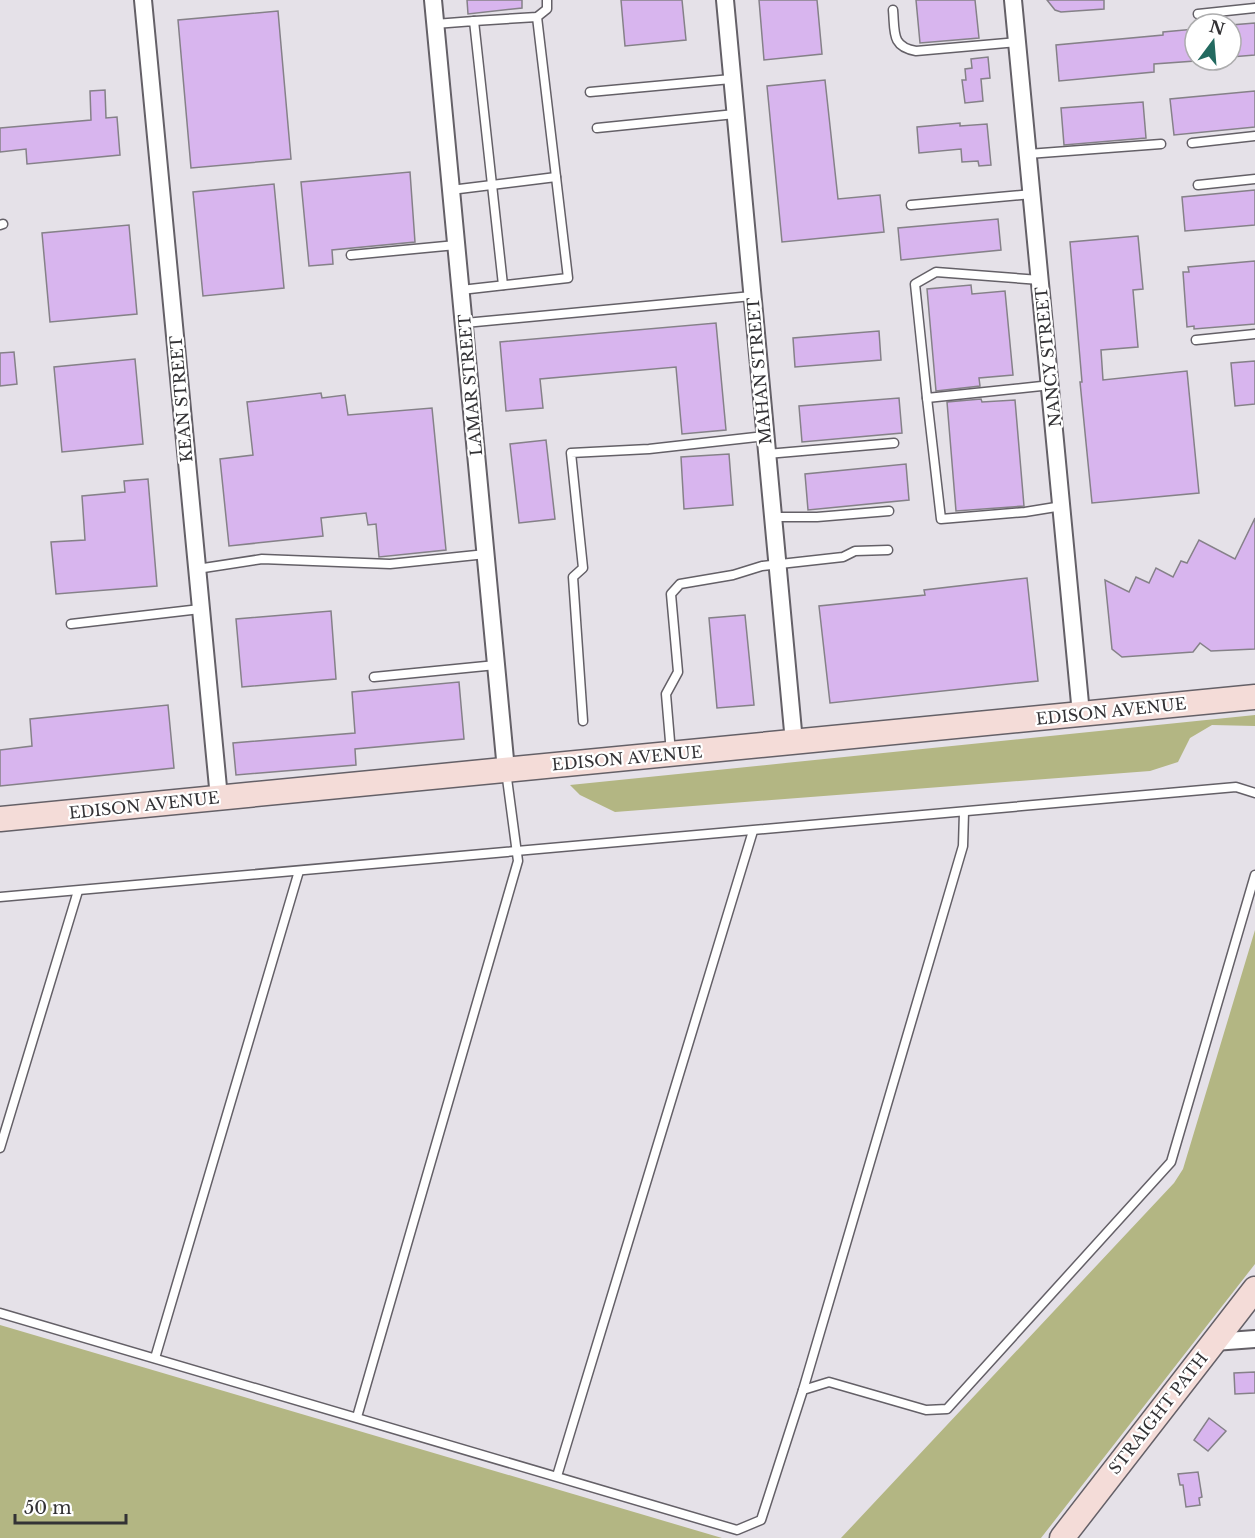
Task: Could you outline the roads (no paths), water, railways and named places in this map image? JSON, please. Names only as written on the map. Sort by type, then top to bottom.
[{"type":"street","name":"KEAN STREET","points":[[142,0],[219,798]]},
{"type":"street","name":"LAMAR STREET","points":[[433,0],[506,770]]},
{"type":"street","name":"MAHAN STREET","points":[[724,0],[794,742]]},
{"type":"street","name":"NANCY STREET","points":[[1014,0],[1082,714]]},
{"type":"street","name":"EDISON AVENUE","points":[[0,819],[1255,697]]},
{"type":"street","name":"STRAIGHT PATH","points":[[1062,1538],[1255,1289]]},
{"type":"street","points":[[1214,1342],[1255,1339]]},
{"type":"lane","points":[[435,24],[537,17],[548,9],[547,0]]},
{"type":"lane","points":[[1217,12],[1255,8]]},
{"type":"lane","points":[[893,10],[896,41],[903,49],[916,51],[1018,42]]},
{"type":"lane","points":[[461,290],[568,278],[537,17]]},
{"type":"lane","points":[[474,21],[503,285]]},
{"type":"lane","points":[[590,92],[731,79]]},
{"type":"lane","points":[[597,128],[735,114]]},
{"type":"lane","points":[[1192,143],[1255,136]]},
{"type":"lane","points":[[1028,154],[1161,144]]},
{"type":"lane","points":[[451,190],[556,177]]},
{"type":"lane","points":[[1198,185],[1255,179]]},
{"type":"lane","points":[[911,205],[1032,194]]},
{"type":"lane","points":[[351,255],[456,245]]},
{"type":"lane","points":[[1040,280],[936,272],[915,284],[941,519],[1025,512],[1062,506]]},
{"type":"lane","points":[[465,323],[752,296]]},
{"type":"lane","points":[[1196,340],[1255,334]]},
{"type":"lane","points":[[927,399],[1051,385]]},
{"type":"lane","points":[[583,721],[573,577],[583,568],[571,453],[648,449],[765,436]]},
{"type":"lane","points":[[767,454],[894,443]]},
{"type":"lane","points":[[773,517],[817,517],[889,511]]},
{"type":"lane","points":[[671,754],[666,694],[678,672],[671,594],[680,584],[733,575],[762,566],[843,557],[855,551],[888,550]]},
{"type":"lane","points":[[197,569],[262,559],[390,564],[486,554]]},
{"type":"lane","points":[[72,624],[200,609]]},
{"type":"lane","points":[[375,677],[496,665]]},
{"type":"lane","points":[[357,1417],[518,861],[506,770]]},
{"type":"lane","points":[[0,897],[1236,787],[1255,793]]},
{"type":"lane","points":[[0,1313],[737,1530],[761,1520],[803,1390],[963,846],[964,812]]},
{"type":"lane","points":[[557,1476],[753,831]]},
{"type":"lane","points":[[155,1358],[299,872]]},
{"type":"lane","points":[[803,1390],[829,1382],[926,1410],[947,1409],[1171,1162],[1255,875]]},
{"type":"lane","points":[[0,1148],[78,891]]}]
